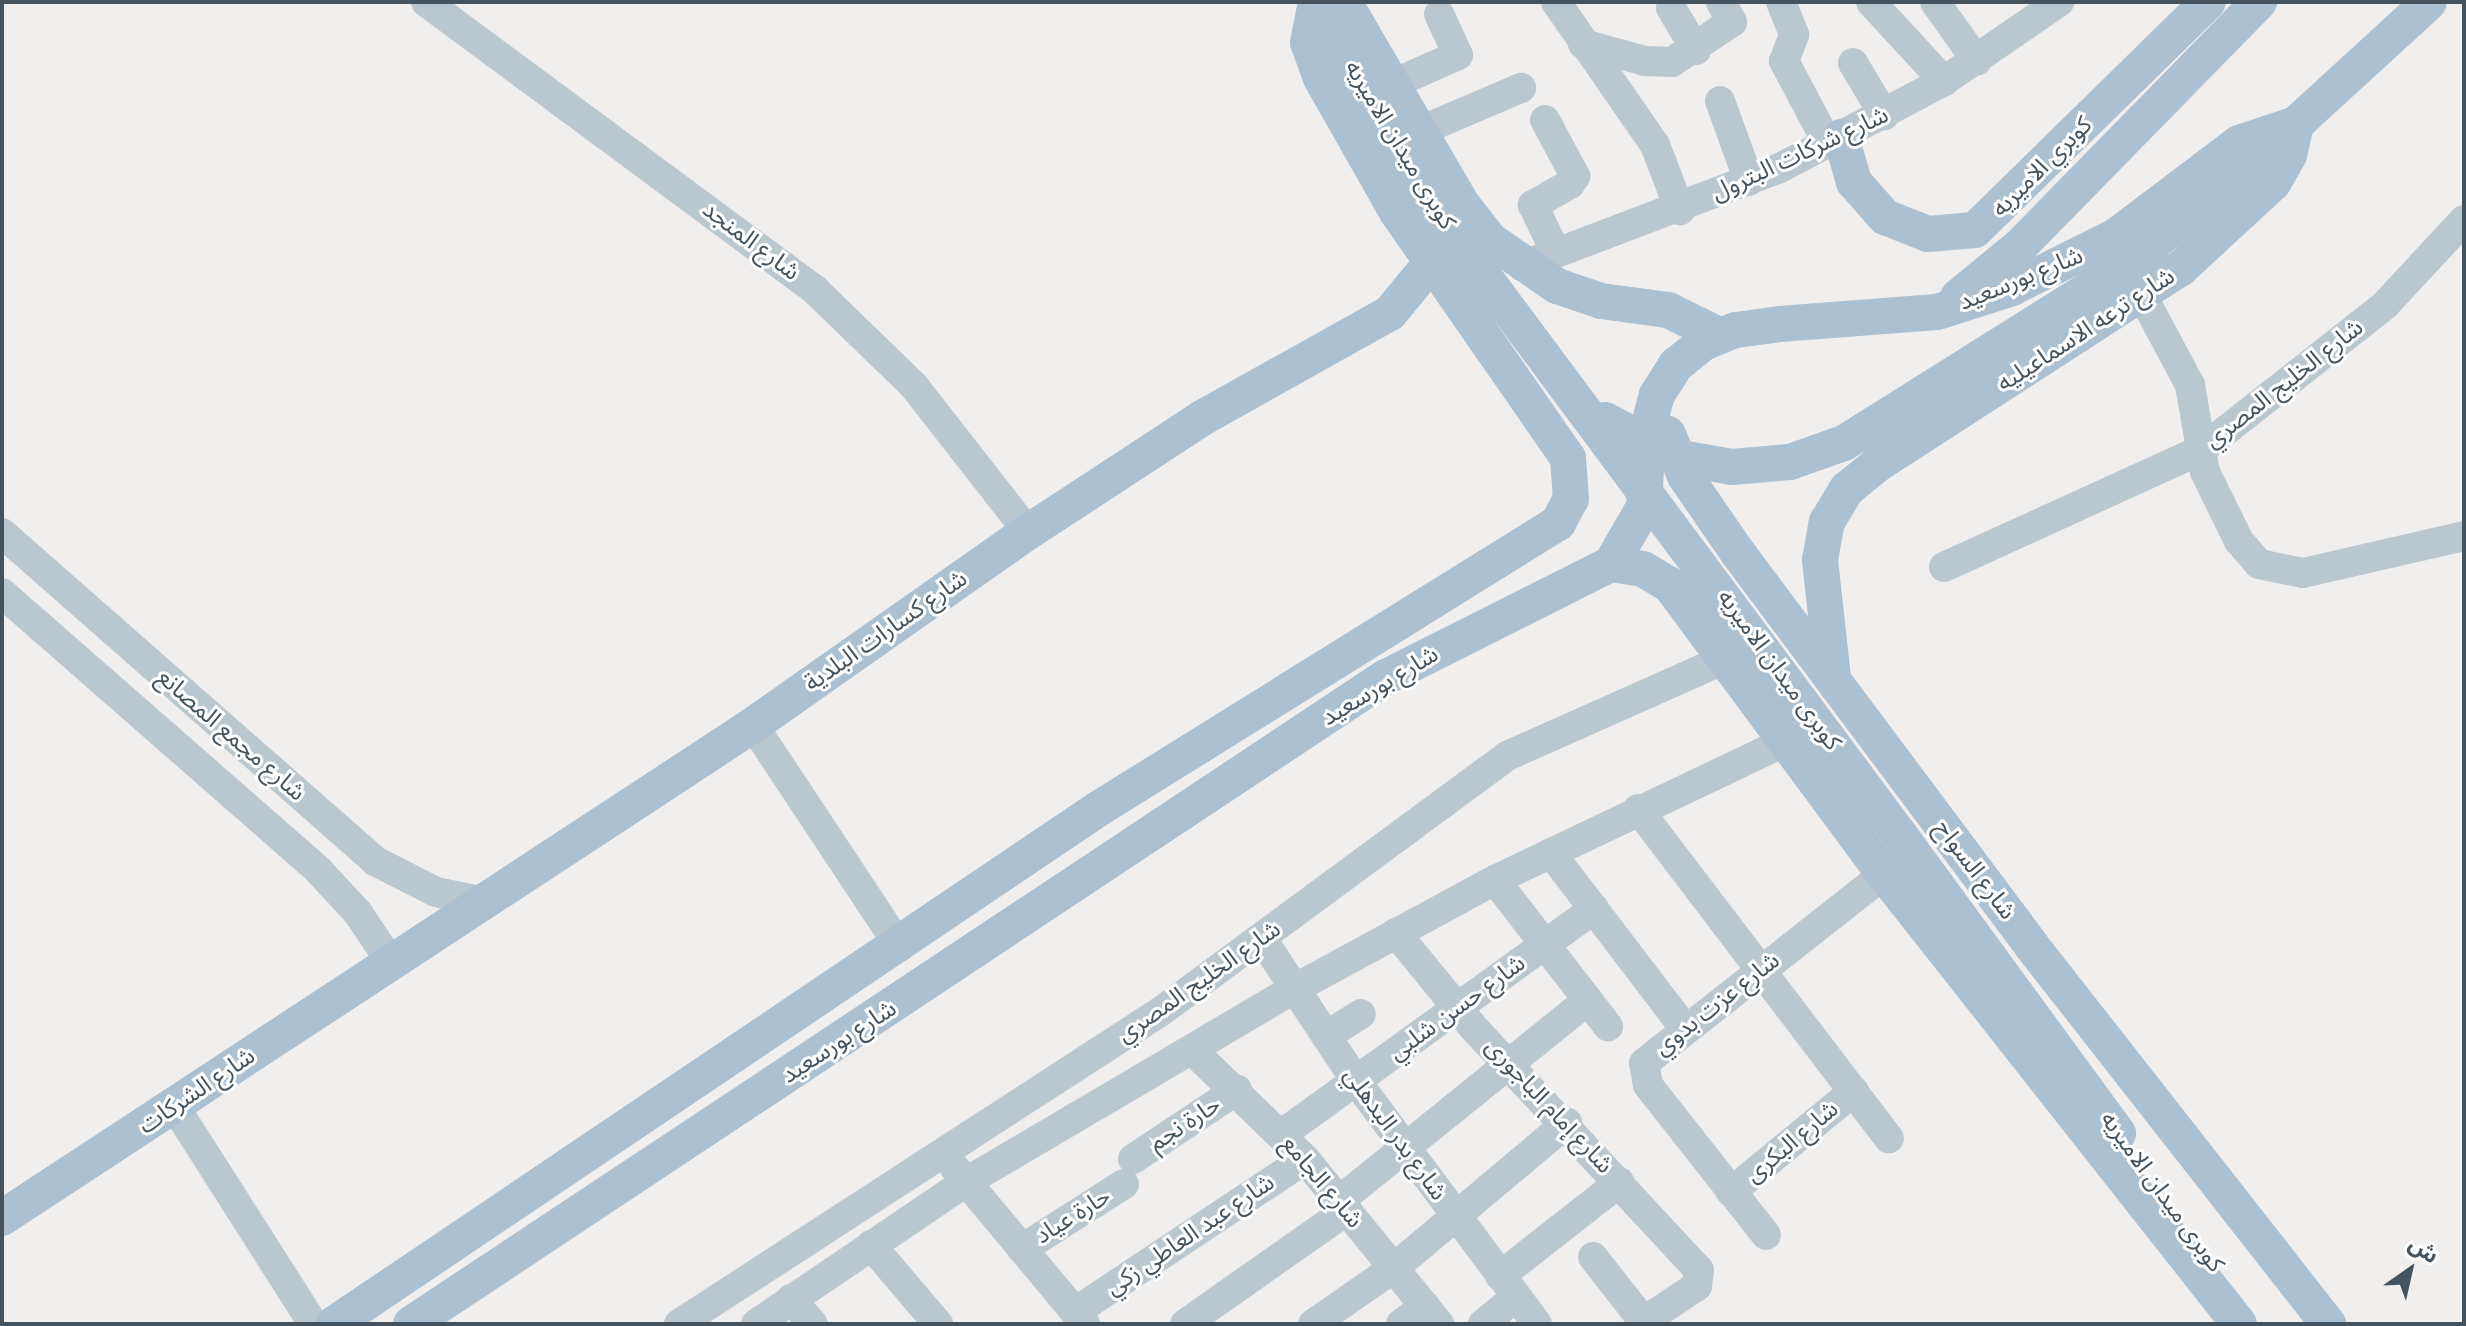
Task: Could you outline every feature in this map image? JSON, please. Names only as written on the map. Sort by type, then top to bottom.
[{"type":"main road","name":"شارع بورسعيد","points":[[334,1324],[900,947],[1098,809],[1548,531],[1566,512],[1573,486],[1568,458],[1431,263],[1315,67],[1308,31],[1316,2]]},
{"type":"main road","name":"كوبرى ميدان الاميريه","points":[[1331,2],[1357,82],[1448,228],[1577,395],[2219,1270],[2252,1324]]},
{"type":"main road","points":[[1344,2],[1476,226],[1522,266],[1576,293],[1668,310],[1719,335]]},
{"type":"main road","name":"كوبري الاميريه","points":[[1835,140],[1854,182],[1885,217],[1928,234],[1975,230],[2208,2]]},
{"type":"main road","name":"كوبري الاميريه","points":[[1937,312],[2020,246],[2259,2]]},
{"type":"main road","points":[[1577,395],[1622,432],[1703,464],[1790,462],[1844,443],[2125,267],[2296,124],[2429,2]]},
{"type":"main road","name":"شارع بورسعيد","points":[[411,1324],[1133,848],[1386,677],[1611,564],[1644,507],[1648,428],[1657,395],[1676,365],[1719,335],[1780,324],[1937,312],[2012,288],[2084,255],[2147,215],[2239,143],[2296,124]]},
{"type":"main road","name":"شارع ترعه الاسماعيليه","points":[[1833,679],[1820,560],[1827,522],[1847,489],[1878,464],[2143,297],[2262,196],[2289,155],[2296,124]]},
{"type":"main road","name":"شارع كسارات البلدية","points":[[390,961],[753,725],[1028,532],[1202,418],[1390,313],[1431,263]]},
{"type":"main road","name":"شارع كسارات البلدية","points":[[1390,313],[1461,309]]},
{"type":"main road","name":"شارع السواح","points":[[1657,395],[1685,476],[1738,553],[2031,945],[2328,1324]]},
{"type":"main road","points":[[1670,585],[1680,555],[1698,543],[1719,542],[1738,553]]},
{"type":"main road","points":[[1611,564],[1643,569],[1670,585],[1789,740],[1884,874],[2239,1324]]},
{"type":"main road","points":[[1153,774],[1162,793],[1187,810]]},
{"type":"main road","points":[[1098,809],[1122,823],[1133,848]]},
{"type":"main road","name":"شارع الشركات","points":[[2,1218],[175,1107],[390,961]]},
{"type":"street","name":"شارع المنجد","points":[[426,2],[815,290],[914,386],[1028,532]]},
{"type":"street","points":[[1556,2],[1655,145],[1680,210]]},
{"type":"street","points":[[1583,44],[1658,63],[1696,50],[1732,22],[1721,2]]},
{"type":"street","points":[[1781,2],[1794,35],[1784,61],[1835,140]]},
{"type":"street","points":[[1871,2],[1944,81]]},
{"type":"street","points":[[1935,2],[1977,61]]},
{"type":"street","name":"شارع شركات البترول","points":[[1522,266],[1680,210],[1835,140],[1977,61],[2055,3]]},
{"type":"street","points":[[1671,8],[1696,50]]},
{"type":"street","points":[[1393,84],[1458,55],[1439,14]]},
{"type":"street","points":[[1853,63],[1884,115]]},
{"type":"street","points":[[1420,131],[1521,88]]},
{"type":"street","points":[[1720,101],[1749,181]]},
{"type":"street","points":[[1545,120],[1575,176],[1533,205],[1556,253]]},
{"type":"street","name":"شارع الخليج المصري","points":[[1944,567],[2201,450],[2298,379],[2385,305],[2464,220]]},
{"type":"street","points":[[2143,297],[2190,385],[2201,423],[2205,472],[2247,554],[2273,571],[2303,573],[2464,536]]},
{"type":"street","name":"شارع مجمع المصانع","points":[[2,533],[375,861],[436,892],[480,901]]},
{"type":"street","name":"شارع مجمع المصانع","points":[[7,607],[319,871],[358,913],[390,961]]},
{"type":"street","name":"شارع الخليج المصري","points":[[679,1324],[1160,1012],[1507,756],[1727,658]]},
{"type":"street","points":[[753,725],[900,947]]},
{"type":"street","name":"شارع الخليج المصري","points":[[756,1324],[966,1182],[1294,989],[1495,880],[1638,809],[1789,740]]},
{"type":"street","points":[[1638,809],[1889,1138]]},
{"type":"street","points":[[1551,853],[1685,1029]]},
{"type":"street","name":"شارع عزت بدوي","points":[[1766,1235],[1642,1075],[1644,1063],[1884,874]]},
{"type":"street","points":[[1495,880],[1608,1026]]},
{"type":"street","name":"شارع حسن شلبي","points":[[1282,1134],[1594,909]]},
{"type":"street","name":"شارع إمام الباجورى","points":[[1396,933],[1455,1007],[1567,1123],[1702,1278],[1642,1323]]},
{"type":"street","name":"شارع بدر البدهلي","points":[[1262,939],[1356,1081],[1537,1324]]},
{"type":"street","points":[[1185,1324],[1343,1206],[1405,1148],[1588,1000]]},
{"type":"street","points":[[1326,1036],[1361,1014]]},
{"type":"street","name":"شارع الجامع","points":[[1192,1050],[1237,1090],[1305,1159],[1394,1268],[1422,1318]]},
{"type":"street","name":"حارة نجم","points":[[1128,1172],[1237,1090]]},
{"type":"street","name":"شارع البكرى","points":[[1731,1192],[1854,1091]]},
{"type":"street","points":[[175,1107],[313,1324]]},
{"type":"street","points":[[1313,1324],[1394,1268],[1567,1123]]},
{"type":"street","points":[[941,1152],[1080,1318]]},
{"type":"street","name":"شارع عبد العاطي زكي","points":[[1080,1318],[1305,1159]]},
{"type":"street","name":"حارة عياد","points":[[1022,1249],[1128,1172]]},
{"type":"street","points":[[1483,1324],[1508,1286],[1620,1182]]},
{"type":"street","points":[[871,1245],[938,1324]]},
{"type":"street","points":[[1593,1257],[1642,1323]]},
{"type":"street","points":[[791,1299],[813,1324]]}]
